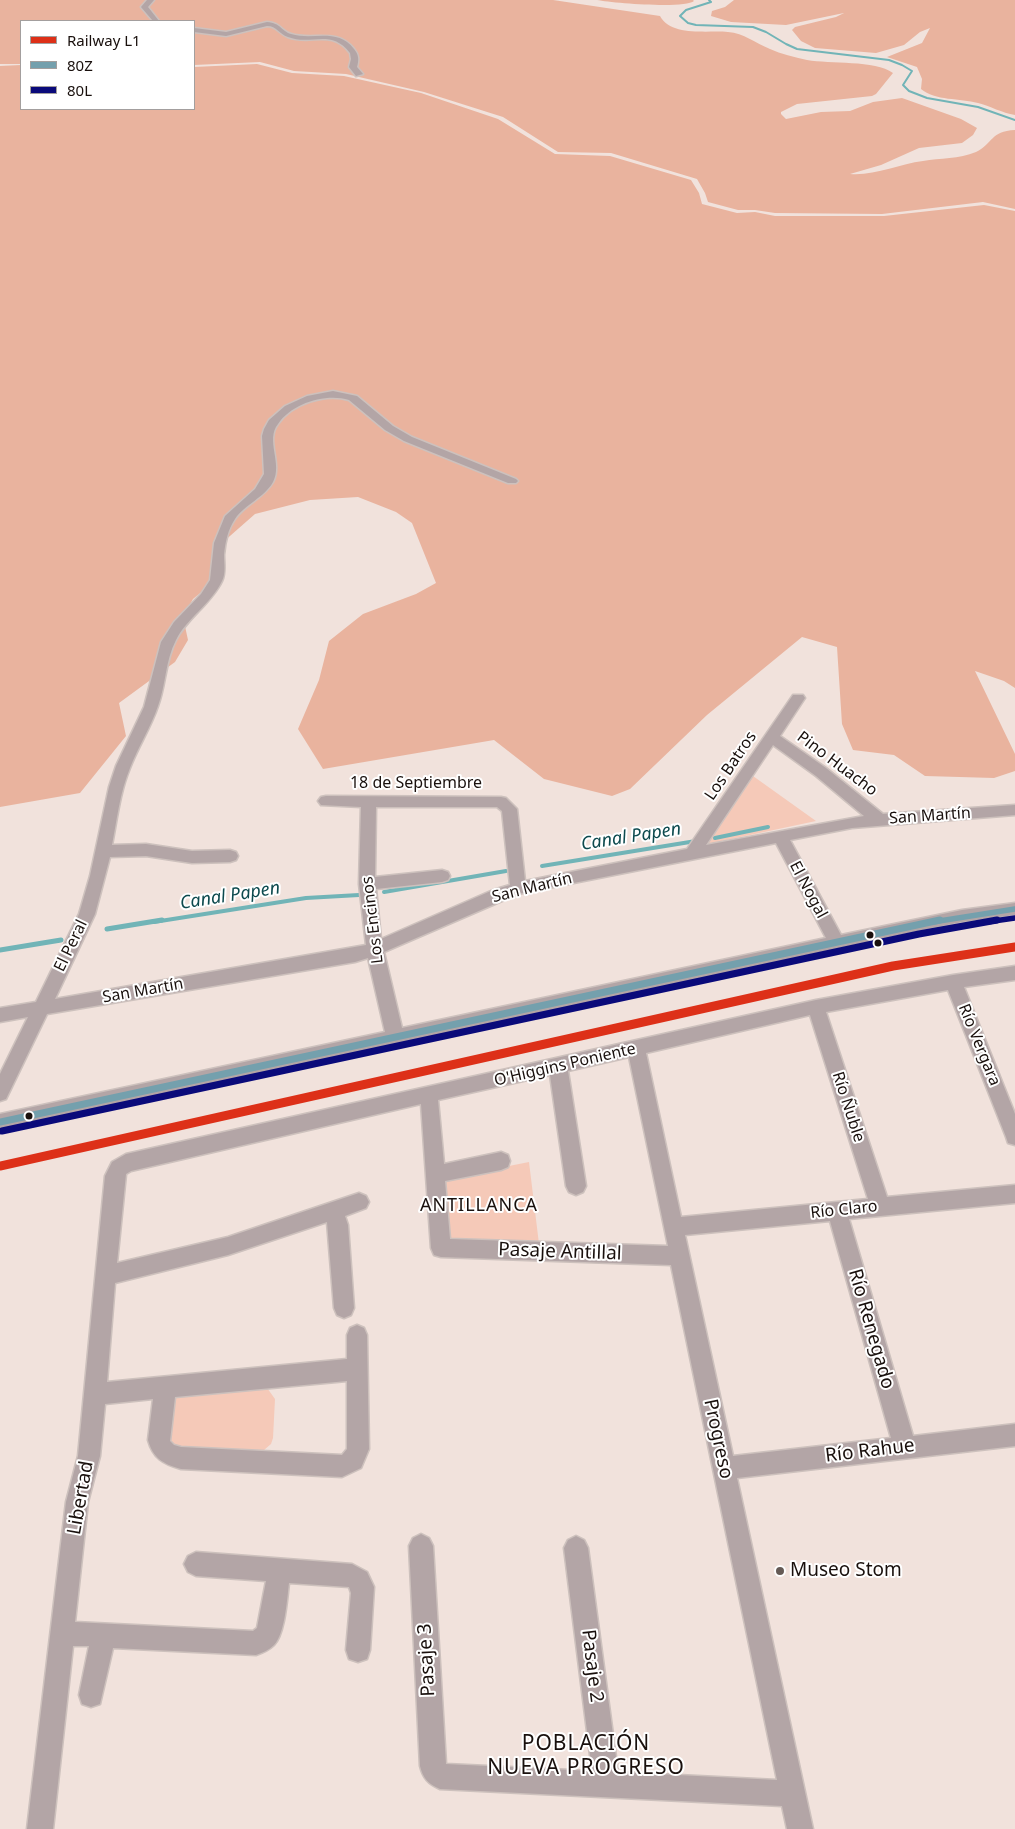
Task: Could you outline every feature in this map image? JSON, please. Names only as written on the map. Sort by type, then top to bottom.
[{"type":"street","points":[[151,0],[144,7],[155,20]]},
{"type":"street","points":[[195,30],[210,34],[229,34],[257,25],[270,24],[278,26],[284,34],[291,36],[337,38],[354,54],[353,68],[359,74]]},
{"type":"street","name":"El Peral","points":[[0,1093],[90,907],[115,790],[125,759],[152,703],[161,665],[171,637],[183,619],[213,585],[219,570],[218,559],[221,538],[228,521],[238,509],[264,486],[270,477],[272,457],[268,441],[268,431],[273,422],[298,404],[322,396],[346,395],[353,398],[390,428],[408,439],[512,482]]},
{"type":"street","name":"Los Batros","points":[[692,854],[798,698]]},
{"type":"street","name":"Pino Huacho","points":[[772,737],[821,772],[880,820]]},
{"type":"street","name":"18 de Septiembre","points":[[326,801],[496,801],[505,804],[509,809],[518,888]]},
{"type":"street","name":"Los Encinos","points":[[368,801],[367,884],[375,949],[395,1038]]},
{"type":"street","name":"San Martín","points":[[0,1015],[333,959],[375,949],[500,894],[518,888],[832,826],[880,820],[1015,810]]},
{"type":"street","name":"El Nogal","points":[[780,836],[837,943]]},
{"type":"street","points":[[102,851],[146,850],[185,856],[230,856]]},
{"type":"street","points":[[367,884],[442,876]]},
{"type":"street","points":[[0,1122],[962,916],[1015,909]]},
{"type":"street","name":"O'Higgins Poniente","points":[[119,1168],[126,1163],[430,1096],[816,1007],[953,982],[1015,973]]},
{"type":"street","name":"Río Vergara","points":[[953,982],[1015,1137]]},
{"type":"street","name":"Río Ñuble","points":[[816,1007],[880,1207]]},
{"type":"street","name":"Progreso","points":[[636,1048],[800,1829]]},
{"type":"street","points":[[558,1066],[576,1186]]},
{"type":"street","points":[[430,1096],[436,1174],[501,1161]]},
{"type":"street","name":"Libertad","points":[[40,1829],[78,1502],[89,1456],[115,1176],[119,1168]]},
{"type":"street","name":"Pasaje Antillal","points":[[436,1174],[441,1248],[680,1256]]},
{"type":"street","name":"Río Claro","points":[[674,1227],[1015,1194]]},
{"type":"street","points":[[105,1276],[228,1246],[359,1202]]},
{"type":"street","points":[[334,1210],[338,1225],[344,1308]]},
{"type":"street","name":"Río Renegado","points":[[837,1211],[905,1447]]},
{"type":"street","points":[[165,1388],[159,1440],[161,1448],[165,1453],[181,1458],[342,1466],[353,1461],[358,1449],[357,1335]]},
{"type":"street","points":[[94,1394],[358,1369]]},
{"type":"street","name":"Río Rahue","points":[[724,1468],[1015,1434]]},
{"type":"street","name":"Pasaje 3","points":[[421,1546],[433,1766],[436,1773],[443,1777],[607,1785]]},
{"type":"street","name":"Pasaje 2","points":[[576,1548],[607,1785]]},
{"type":"street","points":[[196,1564],[352,1576],[356,1578],[363,1587],[358,1650]]},
{"type":"street","points":[[62,1633],[256,1643],[266,1636],[269,1630],[280,1570]]},
{"type":"street","points":[[91,1696],[104,1635]]},
{"type":"street","points":[[607,1785],[793,1794]]},
{"type":"shaded area","points":[[0,0],[553,0],[660,16],[665,23],[681,30],[734,33],[792,57],[817,61],[864,64],[885,69],[893,73],[876,94],[872,96],[797,104],[781,112],[781,114],[786,119],[821,112],[850,111],[873,102],[902,98],[961,119],[977,128],[973,135],[962,143],[919,148],[881,165],[850,174],[877,172],[929,160],[970,154],[982,149],[996,135],[1015,130],[1015,209],[983,202],[882,214],[775,213],[738,210],[708,202],[697,179],[611,153],[558,152],[503,117],[424,92],[346,74],[294,71],[260,62],[195,65],[195,20],[20,20],[20,64],[0,64]]},
{"type":"shaded area","points":[[597,0],[694,1],[677,5],[663,5]]},
{"type":"shaded area","points":[[734,0],[1015,0],[1015,115],[971,101],[933,96],[921,89],[922,79],[917,67],[887,57],[922,43],[930,28],[920,32],[904,45],[876,53],[815,48],[801,41],[792,30],[795,27],[836,17],[844,13],[786,25],[731,22],[711,16],[712,11],[725,7]]},
{"type":"shaded area","points":[[257,64],[292,73],[344,76],[421,93],[498,119],[555,154],[610,156],[691,180],[699,193],[702,204],[737,213],[755,212],[775,216],[884,216],[984,205],[1015,211],[1015,688],[1004,681],[975,671],[1015,754],[1015,771],[994,778],[925,776],[894,755],[853,750],[842,724],[837,647],[802,637],[707,715],[630,789],[612,796],[544,779],[494,740],[323,769],[298,729],[319,680],[329,641],[363,614],[416,594],[436,583],[412,523],[396,512],[358,497],[310,500],[255,514],[222,543],[221,576],[193,599],[183,617],[188,640],[175,662],[119,703],[126,736],[80,793],[0,807],[0,66],[20,65],[20,110],[195,110],[195,67]]},
{"type":"shaded area","points":[[753,776],[816,821],[708,844],[706,840]]},
{"type":"shaded area","points":[[529,1162],[539,1244],[448,1242],[441,1184],[449,1178]]},
{"type":"shaded area","points":[[265,1385],[275,1399],[273,1438],[271,1444],[264,1450],[183,1448],[175,1446],[168,1436],[175,1398],[181,1392]]},
{"type":"waterway","points":[[709,0],[711,2],[686,10],[680,16],[688,23],[696,25],[753,27],[797,49],[889,60],[912,71],[903,85],[909,91],[927,98],[978,107],[1015,120]]},
{"type":"waterway","name":"Canal Papen","points":[[715,838],[768,827]]},
{"type":"waterway","name":"Canal Papen","points":[[542,866],[696,841]]},
{"type":"waterway","name":"Canal Papen","points":[[384,892],[506,871]]},
{"type":"waterway","name":"Canal Papen","points":[[154,922],[306,898],[359,895]]},
{"type":"waterway","name":"Canal Papen","points":[[107,929],[162,920]]},
{"type":"waterway","name":"Canal Papen","points":[[0,950],[61,940]]},
{"type":"rail line","name":"L1","points":[[0,1166],[893,966],[1015,947]]},
{"type":"transit line","name":"80Z","points":[[0,1122],[917,925],[962,916],[1015,909]]},
{"type":"transit line","name":"80L","points":[[2,1131],[919,934],[963,925],[1015,918]]},
{"type":"place","name":"Museo Stom","points":[[780,1571]]},
{"type":"district","name":"ANTILLANCA","points":[[479,1206]]},
{"type":"district","name":"POBLACIÓN NUEVA PROGRESO","points":[[586,1756]]}]
